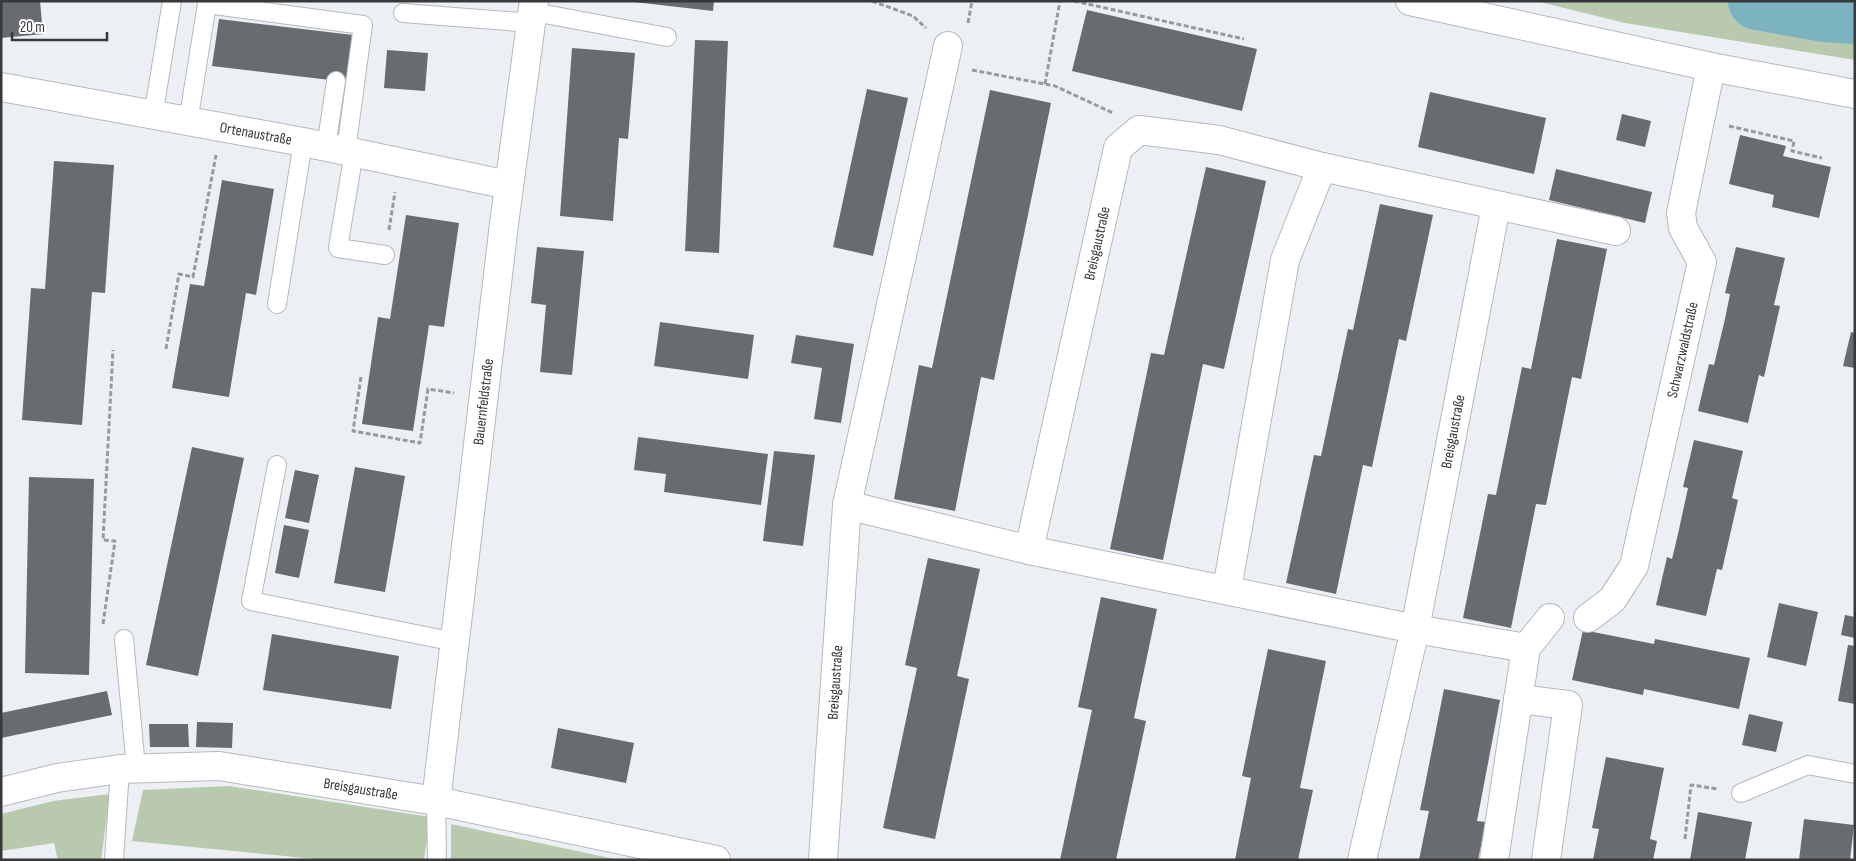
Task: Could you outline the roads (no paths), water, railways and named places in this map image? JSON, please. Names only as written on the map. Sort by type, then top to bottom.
[{"type":"street","points":[[1410,1],[1710,67],[1855,94]]},
{"type":"street","name":"Bauernfeldstraße","points":[[436,801],[509,185],[533,12]]},
{"type":"street","name":"Breisgaustraße","points":[[823,860],[847,506],[946,56]]},
{"type":"street","name":"Schwarzwaldstraße","points":[[1588,618],[1612,600],[1634,566],[1702,262],[1683,228],[1680,214],[1710,67]]},
{"type":"street","name":"Ortenaustraße","points":[[1,87],[332,148],[509,185]]},
{"type":"street","name":"Breisgaustraße","points":[[1029,550],[1118,148],[1139,130],[1218,140],[1322,167]]},
{"type":"street","points":[[1227,589],[1285,260],[1322,167],[1616,231]]},
{"type":"street","name":"Breisgaustraße","points":[[1362,860],[1416,629],[1496,206]]},
{"type":"street","points":[[847,506],[1029,550],[1416,629],[1526,648]]},
{"type":"street","points":[[1494,860],[1526,648],[1550,618]]},
{"type":"street","points":[[1518,699],[1568,705],[1546,860]]},
{"type":"street","name":"Breisgaustraße","points":[[1,792],[57,778],[128,769],[220,766],[436,801],[716,860]]},
{"type":"lane","points":[[153,116],[172,1]]},
{"type":"lane","points":[[188,122],[207,4],[363,25],[332,148],[277,304]]},
{"type":"lane","points":[[404,13],[533,12],[667,37]]},
{"type":"lane","points":[[336,80],[332,148],[338,248],[385,255]]},
{"type":"lane","points":[[277,465],[251,601],[455,642]]},
{"type":"lane","points":[[114,860],[128,769],[124,639]]},
{"type":"lane","points":[[1741,793],[1808,765],[1855,774]]},
{"type":"lane","points":[[436,801],[437,860]]},
{"type":"waterway","points":[[1757,1],[1824,13],[1855,15]]}]
